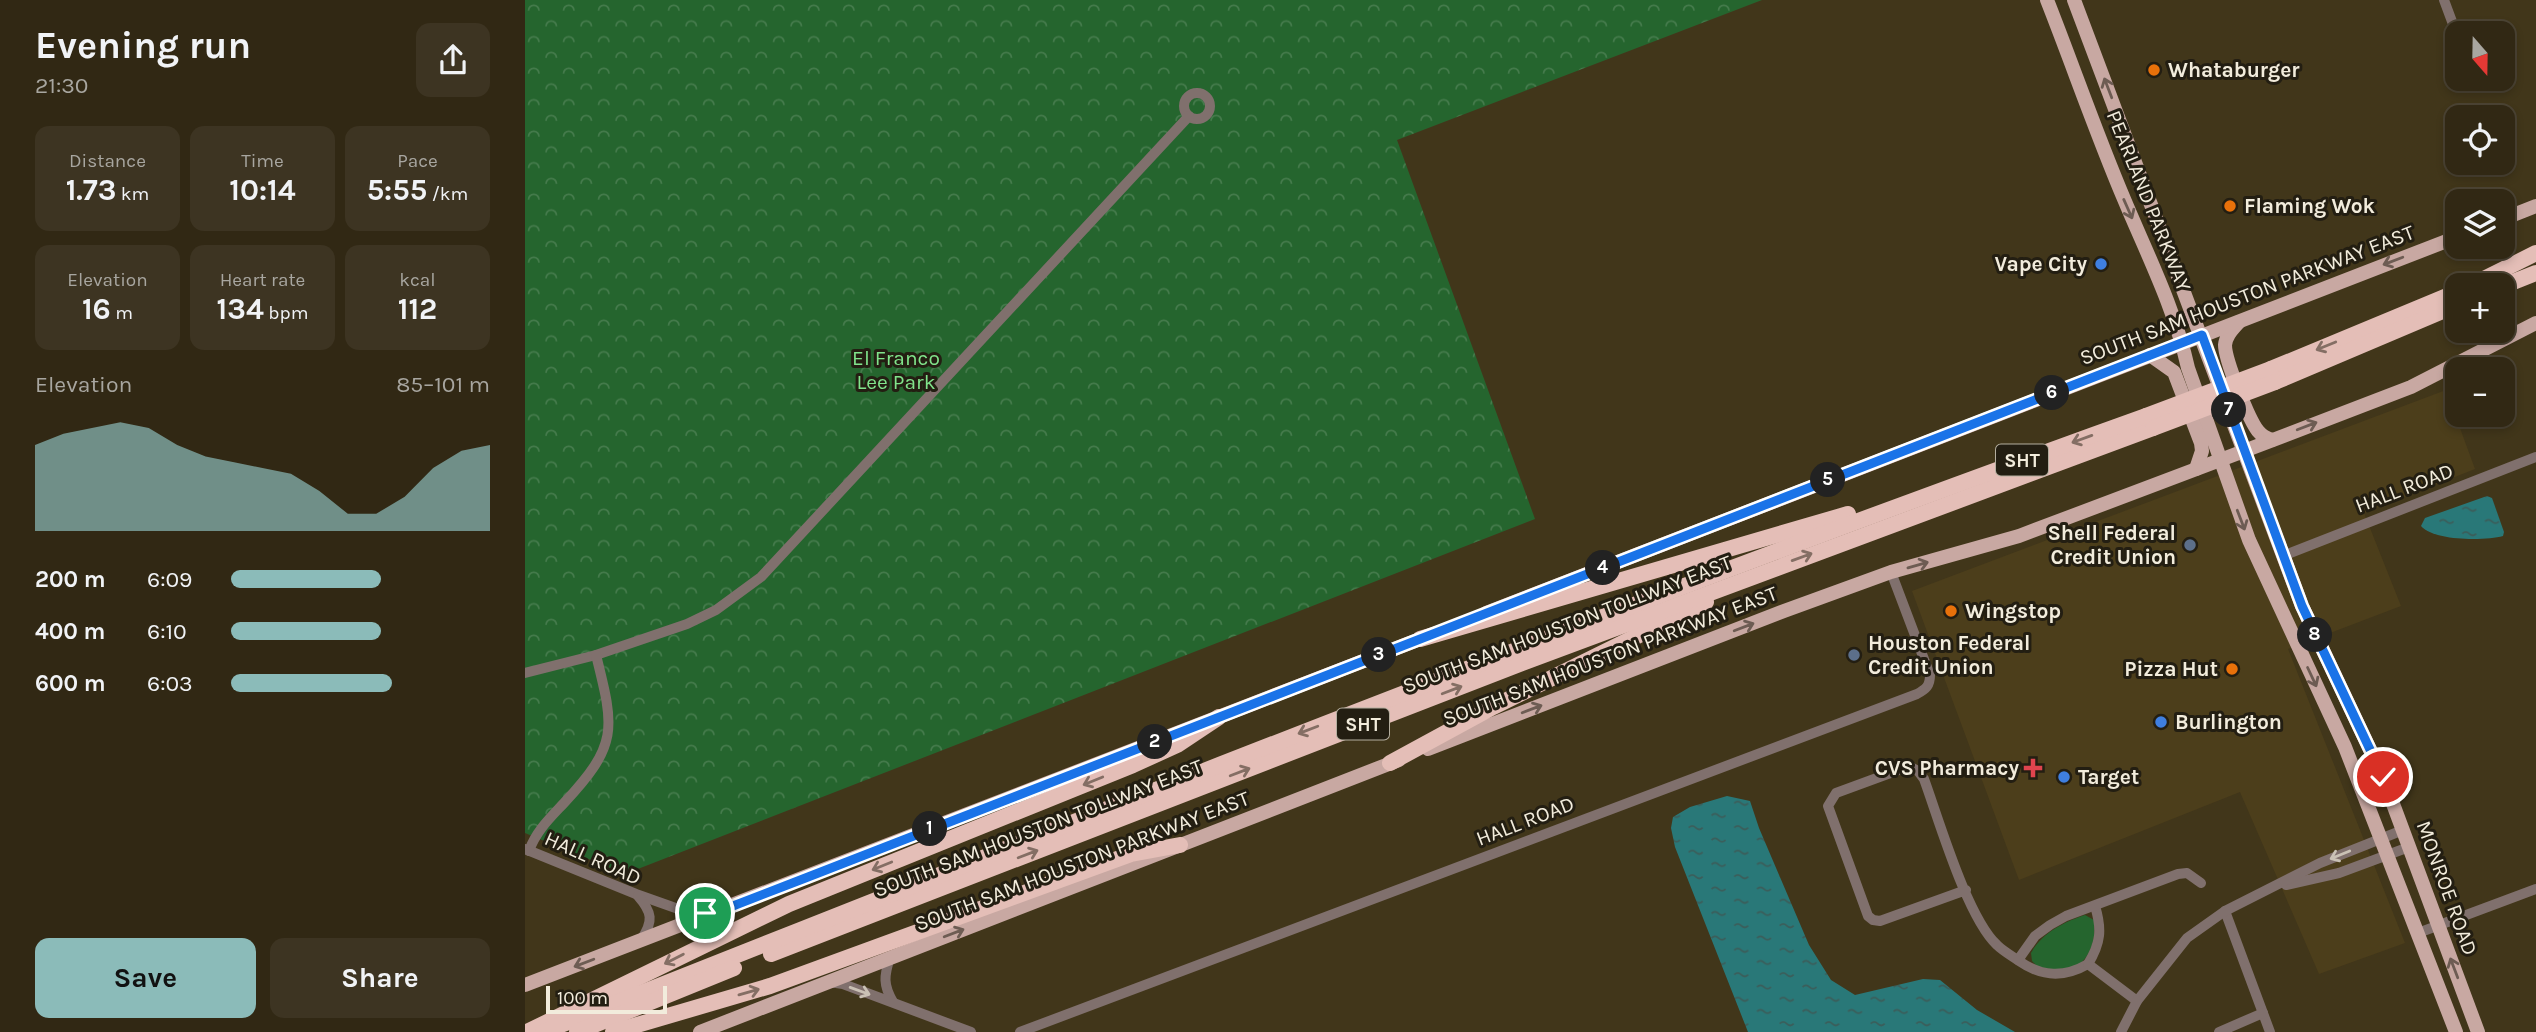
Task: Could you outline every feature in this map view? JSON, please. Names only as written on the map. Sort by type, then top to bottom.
[{"type":"highway","points":[[2497,273],[2536,253]]},
{"type":"highway","points":[[2503,273],[2536,260]]},
{"type":"highway","points":[[2515,282],[2536,272]]},
{"type":"highway","points":[[2515,285],[2536,280]]},
{"type":"highway","name":"SOUTH SAM HOUSTON TOLLWAY EAST","points":[[2273,375],[2445,297]]},
{"type":"highway","name":"SOUTH SAM HOUSTON TOLLWAY EAST","points":[[577,1032],[764,956],[1509,667],[2445,310]]},
{"type":"highway","name":"SOUTH SAM HOUSTON TOLLWAY EAST","points":[[543,1032],[1484,662],[1898,505],[2149,422]]},
{"type":"highway","points":[[1420,639],[1857,511],[1898,505]]},
{"type":"highway","points":[[1390,763],[1493,707],[1774,568]]},
{"type":"highway","points":[[527,1032],[789,904],[1177,745],[1219,717]]},
{"type":"highway","points":[[613,1032],[770,986],[1131,854],[1180,845]]},
{"type":"main road","name":"PEARLAND PARKWAY","points":[[2047,0],[2182,343],[2220,459]]},
{"type":"main road","name":"PEARLAND PARKWAY","points":[[2074,0],[2244,451]]},
{"type":"main road","points":[[2104,147],[2127,138]]},
{"type":"main road","points":[[2515,214],[2536,206]]},
{"type":"main road","name":"SOUTH SAM HOUSTON PARKWAY EAST","points":[[525,985],[2445,242]]},
{"type":"main road","points":[[2240,321],[2229,333],[2225,344],[2228,360],[2253,423],[2259,433],[2272,440]]},
{"type":"main road","name":"SOUTH SAM HOUSTON PARKWAY EAST","points":[[700,1032],[1784,611],[1891,572],[2019,536],[2411,387],[2536,323]]},
{"type":"main road","points":[[2150,355],[2174,372],[2201,443],[2202,452],[2196,469]]},
{"type":"main road","name":"MONROE ROAD","points":[[2244,451],[2302,606],[2366,738],[2478,1032]]},
{"type":"main road","name":"MONROE ROAD","points":[[2220,459],[2249,540],[2345,747],[2456,1032]]},
{"type":"main road","points":[[2283,615],[2302,606]]},
{"type":"main road","points":[[2345,747],[2366,738]]},
{"type":"street","points":[[2444,0],[2452,21]]},
{"type":"street","points":[[525,673],[596,655],[687,624],[716,610],[761,577],[1189,116]]},
{"type":"street","name":"HALL ROAD","points":[[2285,555],[2536,457]]},
{"type":"street","name":"HALL ROAD","points":[[1020,1032],[1917,694],[1926,689],[1930,683],[1930,675],[1891,572]]},
{"type":"street","points":[[527,850],[537,832],[590,775],[601,759],[610,718],[596,655]]},
{"type":"street","points":[[1966,890],[1880,921],[1873,920],[1868,916],[1828,806],[1836,793],[1911,767],[1918,771],[1924,779],[1966,890],[1972,907],[1993,940],[2018,960],[2040,972],[2067,974],[2088,964],[2100,940],[2101,929],[2095,906]]},
{"type":"street","points":[[2121,1032],[2137,1001],[2187,937],[2225,911],[2320,863],[2403,830]]},
{"type":"street","points":[[2276,886],[2317,879],[2409,846]]},
{"type":"street","name":"HALL ROAD","points":[[527,850],[636,894],[648,908],[650,919],[649,929],[640,941]]},
{"type":"street","points":[[2018,960],[2035,936],[2050,925],[2095,906],[2178,874],[2187,873],[2201,883]]},
{"type":"street","points":[[2419,933],[2536,889]]},
{"type":"street","points":[[636,894],[684,911],[720,911]]},
{"type":"street","points":[[2225,911],[2270,1032]]},
{"type":"street","points":[[890,957],[884,985],[893,1002]]},
{"type":"street","points":[[2088,964],[2137,1001]]},
{"type":"street","points":[[827,982],[843,984],[968,1032]]},
{"type":"street","points":[[2219,1032],[2263,1013]]},
{"type":"shaded area","points":[[2445,390],[2445,427],[2460,427],[2475,469],[2364,513],[2401,606],[2288,649],[2405,943],[2319,974],[2240,792],[2019,880],[1912,591]]},
{"type":"green space","name":"El Franco Lee Park","points":[[525,0],[1762,0],[1397,140],[1535,519],[625,874],[525,833]]},
{"type":"green space","points":[[2085,915],[2094,920],[2095,928],[2092,945],[2084,960],[2078,965],[2061,970],[2038,967],[2032,961],[2031,953],[2047,934]]},
{"type":"water","points":[[2487,496],[2492,498],[2503,536],[2484,539],[2448,537],[2427,531],[2421,526],[2425,518]]},
{"type":"water","points":[[1727,796],[1750,801],[1809,945],[1831,980],[1855,995],[1923,979],[1940,980],[1977,1010],[2015,1032],[1748,1032],[1675,847],[1671,828],[1673,817],[1690,807]]},
{"type":"place","name":"Whataburger","points":[[2154,70]]},
{"type":"place","name":"Flaming Wok","points":[[2230,206]]},
{"type":"place","name":"Vape City","points":[[2101,264]]},
{"type":"place","name":"Shell Federal Credit Union","points":[[2190,545]]},
{"type":"place","name":"Wingstop","points":[[1951,611]]},
{"type":"place","name":"Houston Federal Credit Union","points":[[1854,655]]},
{"type":"place","name":"Pizza Hut","points":[[2232,669]]},
{"type":"place","name":"Burlington","points":[[2161,722]]},
{"type":"place","name":"CVS Pharmacy","points":[[2033,768]]},
{"type":"place","name":"Target","points":[[2064,777]]},
{"type":"route","points":[[705,913],[720,911],[2202,335],[2302,606],[2383,777]]}]
